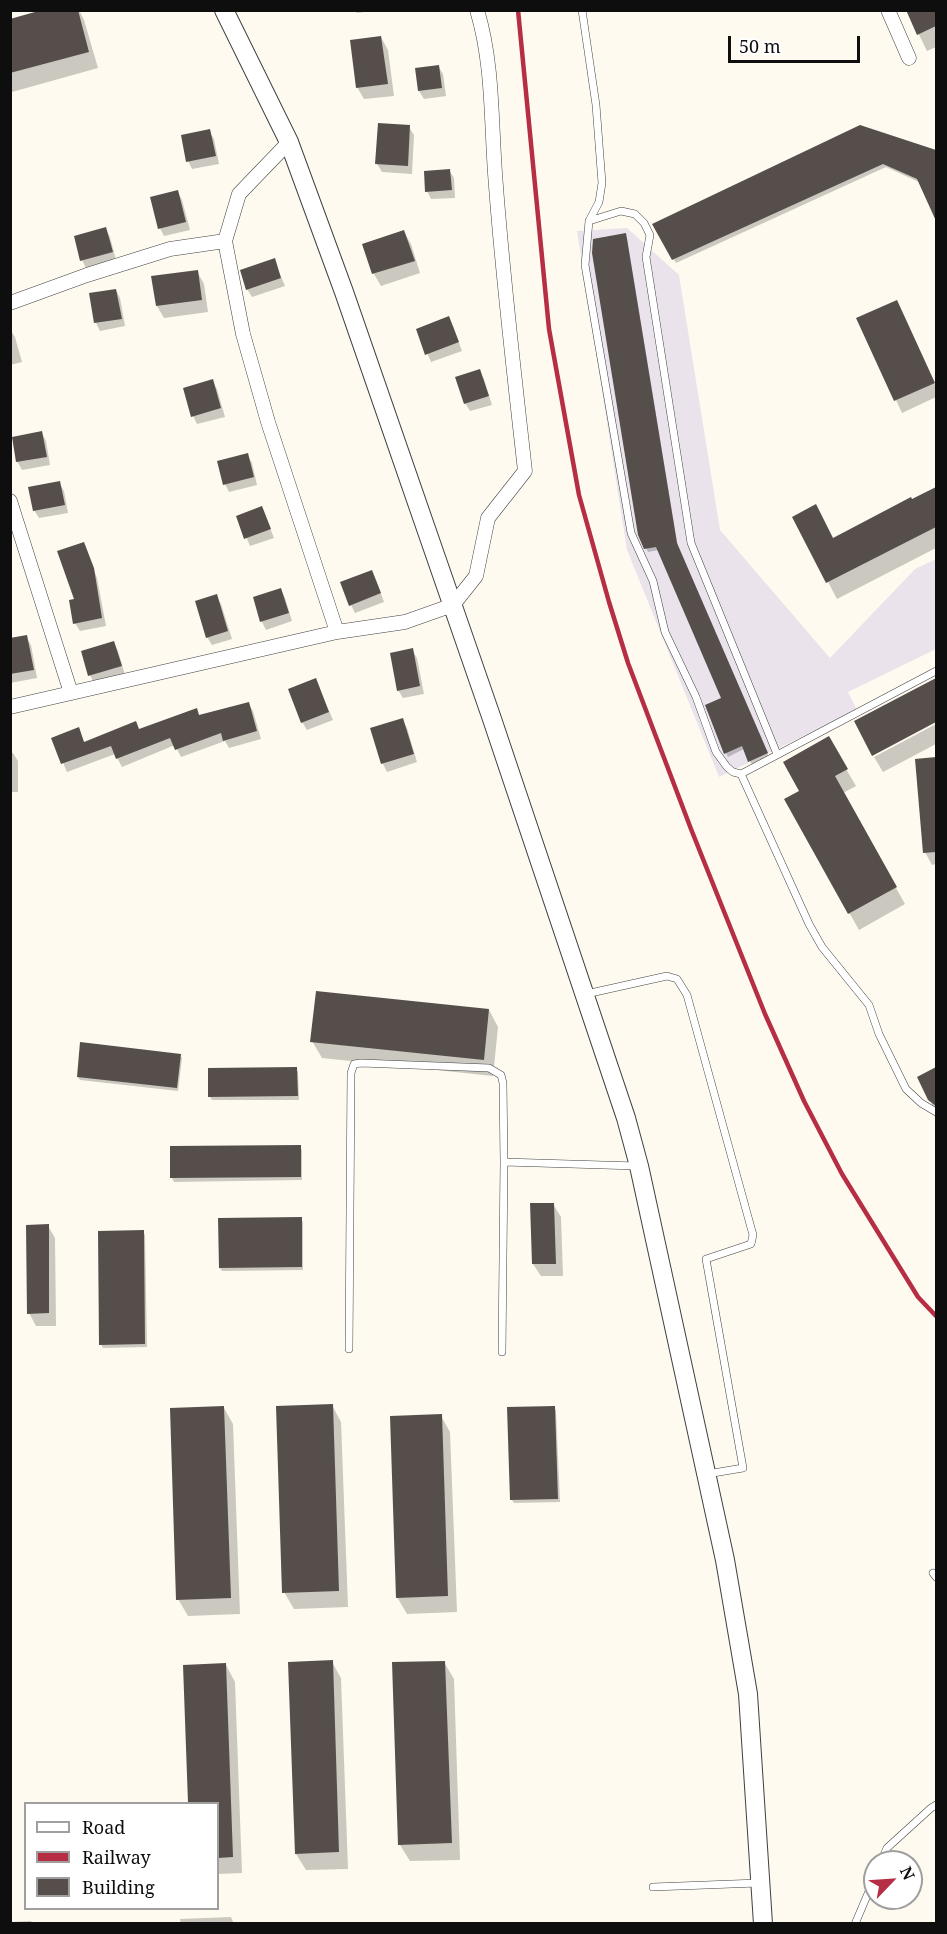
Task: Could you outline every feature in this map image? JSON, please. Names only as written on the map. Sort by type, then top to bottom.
[{"type":"street","points":[[224,10],[289,142],[344,292],[453,605],[626,1118],[639,1166],[725,1560],[748,1694],[763,1923]]},
{"type":"street","points":[[10,707],[337,632],[405,622],[453,605],[476,576],[488,518],[525,471],[495,172],[492,102],[483,30],[477,10]]},
{"type":"street","points":[[888,10],[909,58]]},
{"type":"street","points":[[289,142],[239,194],[225,242],[246,345],[268,422],[337,632]]},
{"type":"street","points":[[10,303],[87,275],[170,249],[225,242]]},
{"type":"street","points":[[10,501],[71,693]]},
{"type":"lane","points":[[582,10],[596,105],[602,183],[599,202],[589,221],[585,265],[631,533],[653,581],[665,632],[696,697],[716,752],[727,767],[741,774],[936,671]]},
{"type":"lane","points":[[589,221],[621,211],[635,214],[644,223],[650,235],[646,257],[691,543],[777,754]]},
{"type":"lane","points":[[741,774],[809,924],[822,947],[869,1005],[879,1034],[906,1089],[921,1103],[936,1112]]},
{"type":"lane","points":[[583,994],[667,976],[677,979],[687,995],[753,1235],[751,1244],[706,1259],[743,1468],[706,1474]]},
{"type":"lane","points":[[349,1349],[351,1073],[354,1064],[361,1063],[489,1068],[501,1075],[504,1162],[502,1352]]},
{"type":"lane","points":[[504,1162],[576,1166],[639,1166]]},
{"type":"lane","points":[[886,1850],[931,1808],[936,1806]]},
{"type":"lane","points":[[653,1887],[760,1883]]},
{"type":"lane","points":[[855,1923],[863,1905]]},
{"type":"shaded area","points":[[627,228],[679,275],[720,530],[830,658],[915,569],[936,559],[936,649],[848,692],[857,710],[719,777],[627,550],[577,231]]},
{"type":"building","points":[[42,10],[78,10],[89,52],[10,73],[10,19]]},
{"type":"building","points":[[906,10],[936,10],[936,26],[917,35]]},
{"type":"building","points":[[381,36],[388,84],[356,88],[350,40]]},
{"type":"building","points":[[439,65],[442,88],[418,91],[415,68]]},
{"type":"building","points":[[378,123],[410,125],[408,166],[375,164]]},
{"type":"building","points":[[860,125],[936,150],[936,221],[917,179],[883,164],[672,260],[652,224]]},
{"type":"building","points":[[210,129],[216,156],[186,162],[181,135]]},
{"type":"building","points":[[450,169],[452,190],[425,192],[424,171]]},
{"type":"building","points":[[178,190],[186,222],[158,229],[150,197]]},
{"type":"building","points":[[106,227],[113,252],[80,261],[74,236]]},
{"type":"building","points":[[404,230],[415,261],[372,274],[362,244]]},
{"type":"building","points":[[626,233],[677,543],[768,753],[748,762],[742,746],[724,754],[705,705],[721,698],[656,547],[644,549],[638,535],[592,253],[593,239]]},
{"type":"building","points":[[275,258],[281,278],[246,290],[240,270]]},
{"type":"building","points":[[198,270],[202,300],[156,306],[151,276]]},
{"type":"building","points":[[116,289],[122,319],[94,323],[89,293]]},
{"type":"building","points":[[897,300],[935,383],[894,401],[856,318]]},
{"type":"building","points":[[449,316],[459,342],[425,355],[416,329]]},
{"type":"building","points":[[480,369],[489,396],[464,404],[455,377]]},
{"type":"building","points":[[213,379],[221,408],[191,417],[183,388]]},
{"type":"building","points":[[42,431],[47,457],[16,462],[12,437]]},
{"type":"building","points":[[248,453],[254,477],[223,485],[217,461]]},
{"type":"building","points":[[60,481],[65,505],[33,511],[28,487]]},
{"type":"building","points":[[936,487],[936,527],[826,583],[792,517],[816,504],[833,538],[911,497],[912,499]]},
{"type":"building","points":[[262,506],[271,529],[244,539],[236,516]]},
{"type":"building","points":[[84,542],[94,568],[102,618],[73,624],[69,600],[74,599],[57,551]]},
{"type":"building","points":[[372,570],[381,593],[349,606],[340,582]]},
{"type":"building","points":[[281,588],[289,613],[260,622],[253,597]]},
{"type":"building","points":[[217,594],[228,631],[206,638],[195,601]]},
{"type":"building","points":[[27,635],[34,670],[10,674],[10,638]]},
{"type":"building","points":[[114,641],[122,666],[88,676],[81,651]]},
{"type":"building","points":[[413,648],[420,686],[397,691],[390,653]]},
{"type":"building","points":[[316,678],[329,712],[301,723],[288,689]]},
{"type":"building","points":[[936,678],[936,722],[872,756],[854,721]]},
{"type":"building","points":[[249,702],[257,731],[223,741],[221,733],[175,750],[170,738],[116,759],[111,746],[61,764],[51,738],[79,727],[84,742],[136,721],[139,729],[197,708],[199,715]]},
{"type":"building","points":[[403,718],[414,754],[381,764],[370,728]]},
{"type":"building","points":[[829,736],[848,769],[835,776],[897,887],[848,914],[784,799],[799,791],[783,762]]},
{"type":"building","points":[[936,757],[936,852],[923,853],[915,759]]},
{"type":"building","points":[[316,991],[489,1009],[484,1060],[310,1042]]},
{"type":"building","points":[[80,1042],[181,1054],[177,1088],[77,1077]]},
{"type":"building","points":[[297,1067],[298,1096],[208,1097],[208,1068]]},
{"type":"building","points":[[936,1067],[936,1106],[928,1100],[917,1077]]},
{"type":"building","points":[[301,1145],[301,1177],[170,1178],[170,1146]]},
{"type":"building","points":[[530,1203],[554,1203],[556,1264],[532,1264]]},
{"type":"building","points":[[302,1217],[302,1267],[219,1268],[218,1218]]},
{"type":"building","points":[[49,1224],[49,1313],[27,1314],[26,1225]]},
{"type":"building","points":[[144,1230],[145,1344],[99,1345],[98,1231]]},
{"type":"building","points":[[333,1404],[339,1591],[282,1593],[276,1406]]},
{"type":"building","points":[[224,1406],[231,1598],[176,1600],[170,1408]]},
{"type":"building","points":[[555,1406],[558,1499],[510,1500],[507,1407]]},
{"type":"building","points":[[442,1414],[448,1596],[396,1598],[390,1416]]},
{"type":"building","points":[[333,1660],[339,1852],[295,1854],[288,1662]]},
{"type":"building","points":[[445,1661],[452,1843],[398,1845],[392,1662]]},
{"type":"building","points":[[226,1663],[233,1857],[219,1858],[219,1802],[188,1802],[183,1665]]},
{"type":"railway","points":[[518,10],[549,329],[579,495],[628,663],[765,1014],[804,1101],[842,1174],[918,1297],[936,1316]]}]
